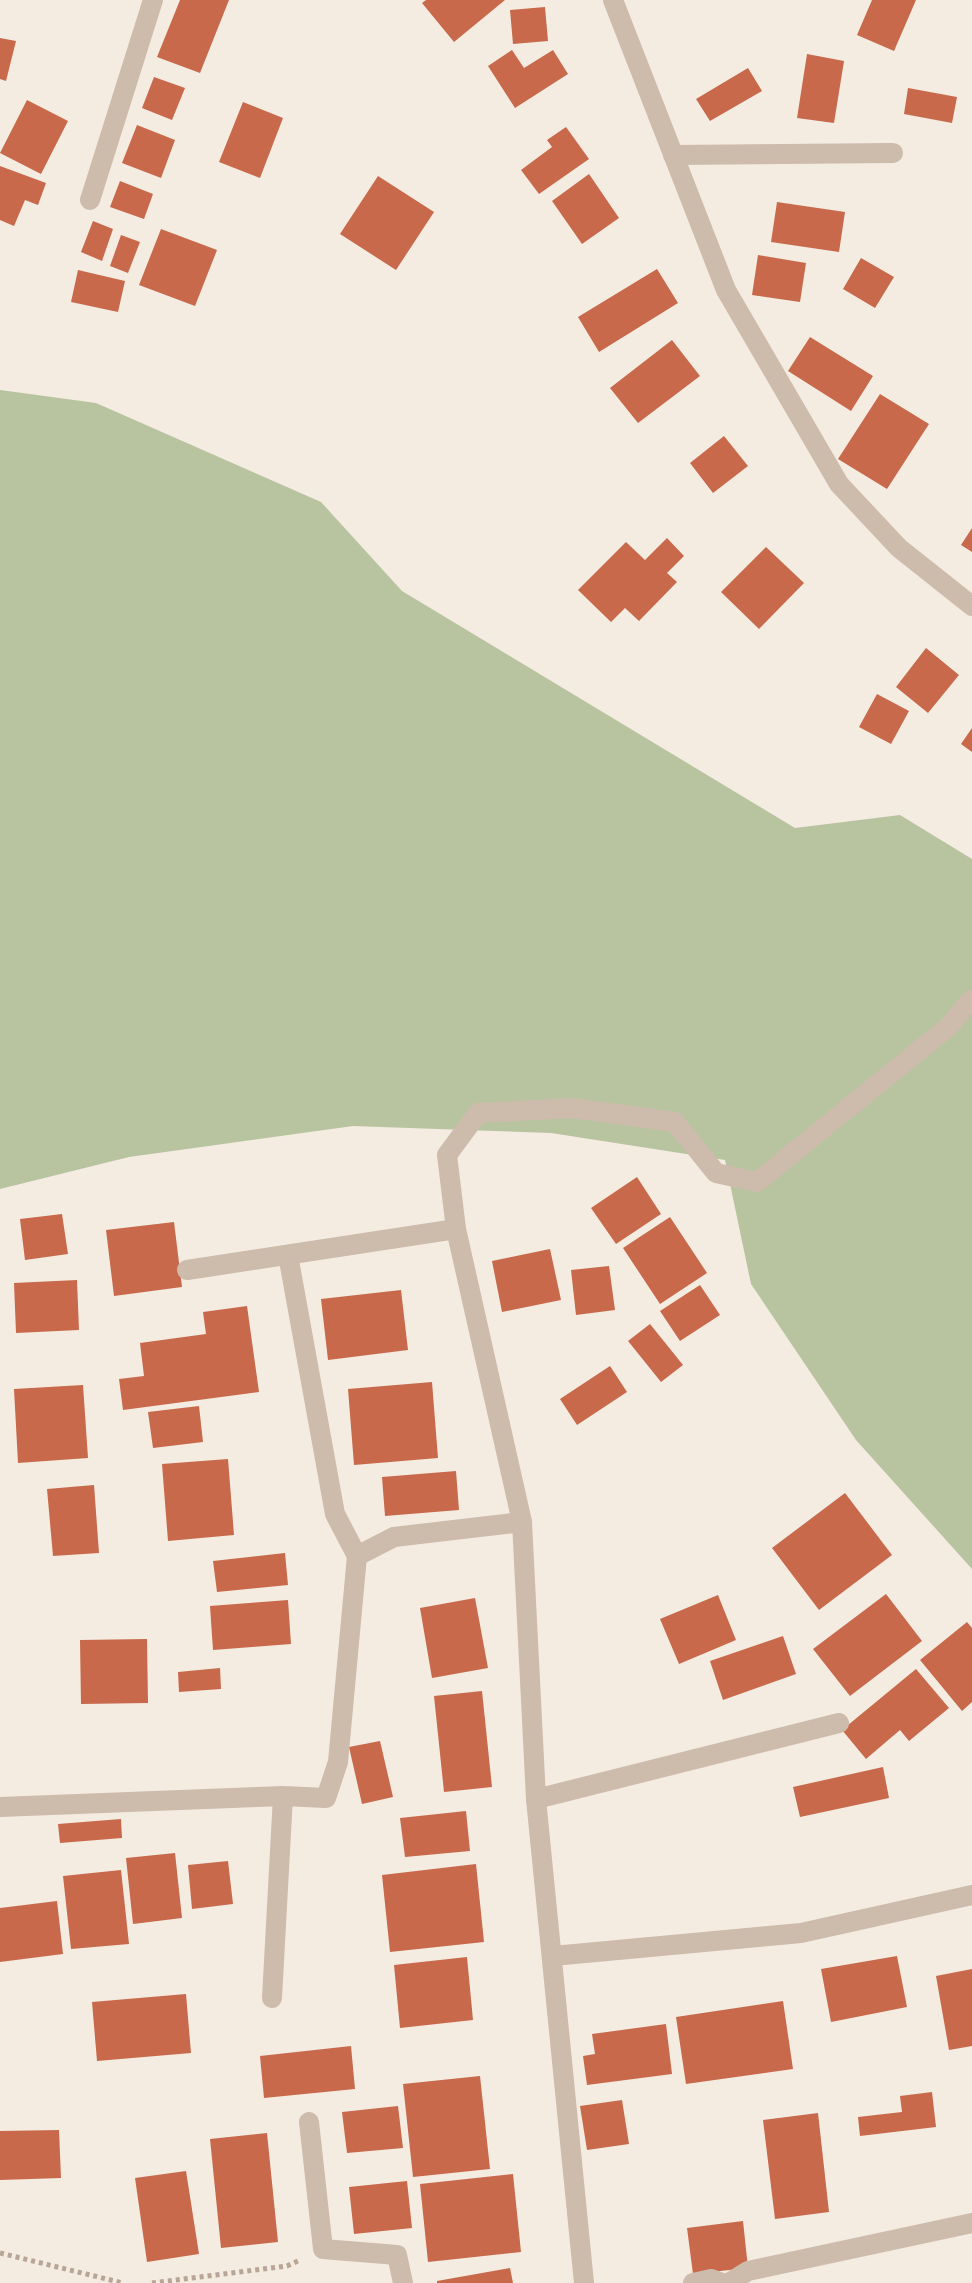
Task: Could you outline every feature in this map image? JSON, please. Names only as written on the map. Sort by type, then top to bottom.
[{"type":"street","points":[[90,200],[153,0]]},
{"type":"street","points":[[613,0],[726,290],[839,484],[899,548],[972,606]]},
{"type":"street","points":[[673,155],[893,153]]},
{"type":"street","points":[[584,2283],[536,1799],[522,1522],[456,1229],[447,1155],[478,1113],[573,1108],[675,1122],[716,1173],[757,1182],[948,1027],[972,999]]},
{"type":"street","points":[[187,1270],[456,1229]]},
{"type":"street","points":[[0,1807],[283,1796],[326,1798],[338,1762],[357,1556],[335,1514],[288,1255]]},
{"type":"street","points":[[357,1556],[394,1537],[522,1522]]},
{"type":"street","points":[[536,1799],[839,1723]]},
{"type":"street","points":[[272,1998],[283,1796]]},
{"type":"street","points":[[553,1956],[801,1933],[972,1895]]},
{"type":"street","points":[[309,2122],[323,2249],[397,2255],[403,2283]]},
{"type":"street","points":[[729,2283],[748,2271],[972,2223]]},
{"type":"street","points":[[693,2283],[711,2279],[722,2283]]},
{"type":"path","points":[[152,2283],[287,2266],[323,2249]]},
{"type":"path","points":[[0,2253],[123,2283]]},
{"type":"green space","points":[[0,390],[96,403],[321,502],[402,591],[795,828],[900,815],[972,859],[972,1569],[856,1440],[751,1284],[725,1160],[551,1133],[353,1126],[129,1157],[0,1189]]},
{"type":"building","points":[[180,0],[229,0],[200,73],[157,57]]},
{"type":"building","points":[[426,0],[505,0],[454,42],[422,3]]},
{"type":"building","points":[[872,0],[916,0],[894,51],[857,35]]},
{"type":"building","points":[[545,7],[548,41],[513,44],[510,10]]},
{"type":"building","points":[[0,38],[16,41],[6,81],[0,79]]},
{"type":"building","points":[[512,50],[524,68],[553,50],[568,74],[515,108],[488,66]]},
{"type":"building","points":[[807,54],[844,61],[834,123],[797,118]]},
{"type":"building","points":[[748,68],[762,91],[710,121],[696,99]]},
{"type":"building","points":[[154,77],[185,88],[172,120],[142,108]]},
{"type":"building","points":[[908,88],[957,97],[952,123],[904,114]]},
{"type":"building","points":[[27,100],[68,121],[41,174],[0,153]]},
{"type":"building","points":[[243,102],[283,118],[260,178],[219,162]]},
{"type":"building","points":[[137,125],[175,140],[161,178],[122,163]]},
{"type":"building","points":[[566,127],[589,159],[539,194],[521,170],[552,147],[547,140]]},
{"type":"building","points":[[0,166],[46,183],[38,205],[25,200],[14,226],[0,220]]},
{"type":"building","points":[[589,174],[619,218],[582,244],[552,201]]},
{"type":"building","points":[[378,176],[434,212],[396,270],[340,234]]},
{"type":"building","points":[[120,181],[153,194],[144,219],[110,207]]},
{"type":"building","points":[[777,202],[845,212],[839,252],[771,242]]},
{"type":"building","points":[[93,221],[113,229],[102,261],[81,252]]},
{"type":"building","points":[[161,229],[217,250],[195,306],[139,285]]},
{"type":"building","points":[[121,235],[140,242],[128,273],[110,266]]},
{"type":"building","points":[[758,255],[806,263],[800,302],[752,295]]},
{"type":"building","points":[[861,258],[894,277],[875,308],[843,289]]},
{"type":"building","points":[[657,269],[678,303],[599,352],[578,317]]},
{"type":"building","points":[[78,270],[125,281],[118,312],[71,302]]},
{"type":"building","points":[[810,337],[873,376],[851,411],[788,371]]},
{"type":"building","points":[[672,340],[700,376],[638,423],[610,388]]},
{"type":"building","points":[[880,394],[929,424],[887,489],[838,459]]},
{"type":"building","points":[[724,436],[748,466],[713,493],[690,463]]},
{"type":"building","points":[[972,528],[972,552],[961,545]]},
{"type":"building","points":[[667,538],[684,556],[667,573],[677,582],[639,621],[625,608],[611,622],[578,590],[626,542],[645,560]]},
{"type":"building","points":[[766,547],[804,583],[759,629],[721,592]]},
{"type":"building","points":[[926,648],[959,675],[928,713],[896,687]]},
{"type":"building","points":[[877,694],[909,711],[891,744],[859,727]]},
{"type":"building","points":[[972,728],[972,752],[961,744]]},
{"type":"building","points":[[637,1177],[661,1214],[616,1244],[591,1208]]},
{"type":"building","points":[[62,1214],[68,1254],[25,1260],[20,1219]]},
{"type":"building","points":[[670,1217],[707,1273],[660,1304],[623,1248]]},
{"type":"building","points":[[174,1222],[182,1287],[114,1296],[106,1230]]},
{"type":"building","points":[[550,1249],[561,1300],[502,1312],[492,1261]]},
{"type":"building","points":[[609,1266],[615,1310],[576,1315],[571,1270]]},
{"type":"building","points":[[77,1280],[79,1330],[16,1333],[14,1283]]},
{"type":"building","points":[[700,1285],[720,1315],[680,1341],[660,1311]]},
{"type":"building","points":[[401,1290],[408,1350],[328,1360],[321,1299]]},
{"type":"building","points":[[247,1306],[259,1392],[123,1410],[119,1379],[144,1376],[140,1343],[206,1334],[203,1312]]},
{"type":"building","points":[[650,1324],[683,1365],[661,1382],[628,1341]]},
{"type":"building","points":[[610,1366],[627,1392],[577,1425],[560,1399]]},
{"type":"building","points":[[432,1382],[438,1458],[354,1465],[348,1389]]},
{"type":"building","points":[[83,1385],[88,1458],[18,1463],[14,1389]]},
{"type":"building","points":[[199,1406],[203,1442],[153,1448],[148,1412]]},
{"type":"building","points":[[228,1459],[234,1535],[168,1541],[162,1464]]},
{"type":"building","points":[[456,1471],[459,1510],[385,1516],[382,1477]]},
{"type":"building","points":[[94,1485],[99,1553],[53,1556],[47,1489]]},
{"type":"building","points":[[845,1493],[892,1555],[819,1610],[772,1548]]},
{"type":"building","points":[[285,1553],[288,1585],[217,1592],[213,1561]]},
{"type":"building","points":[[886,1594],[922,1641],[850,1696],[813,1649]]},
{"type":"building","points":[[718,1595],[736,1640],[679,1664],[660,1619]]},
{"type":"building","points":[[475,1598],[488,1668],[432,1678],[420,1608]]},
{"type":"building","points":[[288,1600],[291,1644],[213,1650],[210,1606]]},
{"type":"building","points":[[967,1622],[972,1628],[972,1702],[962,1711],[920,1660]]},
{"type":"building","points":[[783,1636],[796,1674],[723,1700],[710,1661]]},
{"type":"building","points":[[147,1639],[148,1703],[81,1704],[80,1640]]},
{"type":"building","points":[[220,1668],[221,1689],[179,1692],[178,1672]]},
{"type":"building","points":[[916,1669],[949,1708],[909,1741],[900,1730],[866,1759],[842,1730]]},
{"type":"building","points":[[482,1691],[492,1787],[444,1792],[434,1696]]},
{"type":"building","points":[[380,1741],[393,1797],[362,1804],[349,1747]]},
{"type":"building","points":[[883,1767],[889,1798],[800,1817],[793,1787]]},
{"type":"building","points":[[466,1811],[470,1851],[405,1857],[400,1818]]},
{"type":"building","points":[[121,1819],[122,1838],[60,1843],[58,1824]]},
{"type":"building","points":[[175,1853],[182,1918],[133,1924],[126,1858]]},
{"type":"building","points":[[228,1861],[233,1904],[192,1909],[188,1865]]},
{"type":"building","points":[[476,1864],[484,1942],[390,1952],[382,1875]]},
{"type":"building","points":[[121,1870],[129,1944],[71,1949],[63,1876]]},
{"type":"building","points":[[57,1901],[63,1954],[0,1962],[0,1908]]},
{"type":"building","points":[[897,1956],[907,2007],[831,2022],[821,1969]]},
{"type":"building","points":[[467,1957],[473,2020],[400,2028],[394,1965]]},
{"type":"building","points":[[972,1969],[972,2046],[949,2050],[936,1976]]},
{"type":"building","points":[[186,1994],[191,2053],[97,2061],[92,2002]]},
{"type":"building","points":[[783,2001],[793,2069],[686,2084],[676,2017]]},
{"type":"building","points":[[666,2024],[672,2074],[587,2085],[583,2056],[595,2054],[592,2034]]},
{"type":"building","points":[[351,2046],[355,2089],[264,2098],[260,2056]]},
{"type":"building","points":[[480,2076],[490,2169],[413,2177],[403,2084]]},
{"type":"building","points":[[932,2092],[936,2127],[860,2136],[858,2117],[902,2112],[900,2096]]},
{"type":"building","points":[[622,2100],[629,2144],[587,2150],[580,2106]]},
{"type":"building","points":[[398,2106],[403,2148],[347,2153],[342,2112]]},
{"type":"building","points":[[818,2113],[829,2212],[775,2219],[763,2120]]},
{"type":"building","points":[[59,2130],[61,2178],[0,2180],[0,2131]]},
{"type":"building","points":[[267,2133],[278,2242],[221,2248],[210,2139]]},
{"type":"building","points":[[186,2171],[199,2254],[147,2262],[135,2178]]},
{"type":"building","points":[[513,2174],[521,2252],[428,2262],[420,2184]]},
{"type":"building","points":[[407,2181],[412,2228],[354,2234],[349,2187]]},
{"type":"building","points":[[743,2221],[748,2268],[693,2274],[687,2228]]},
{"type":"building","points":[[510,2268],[513,2283],[437,2283],[437,2281]]}]
